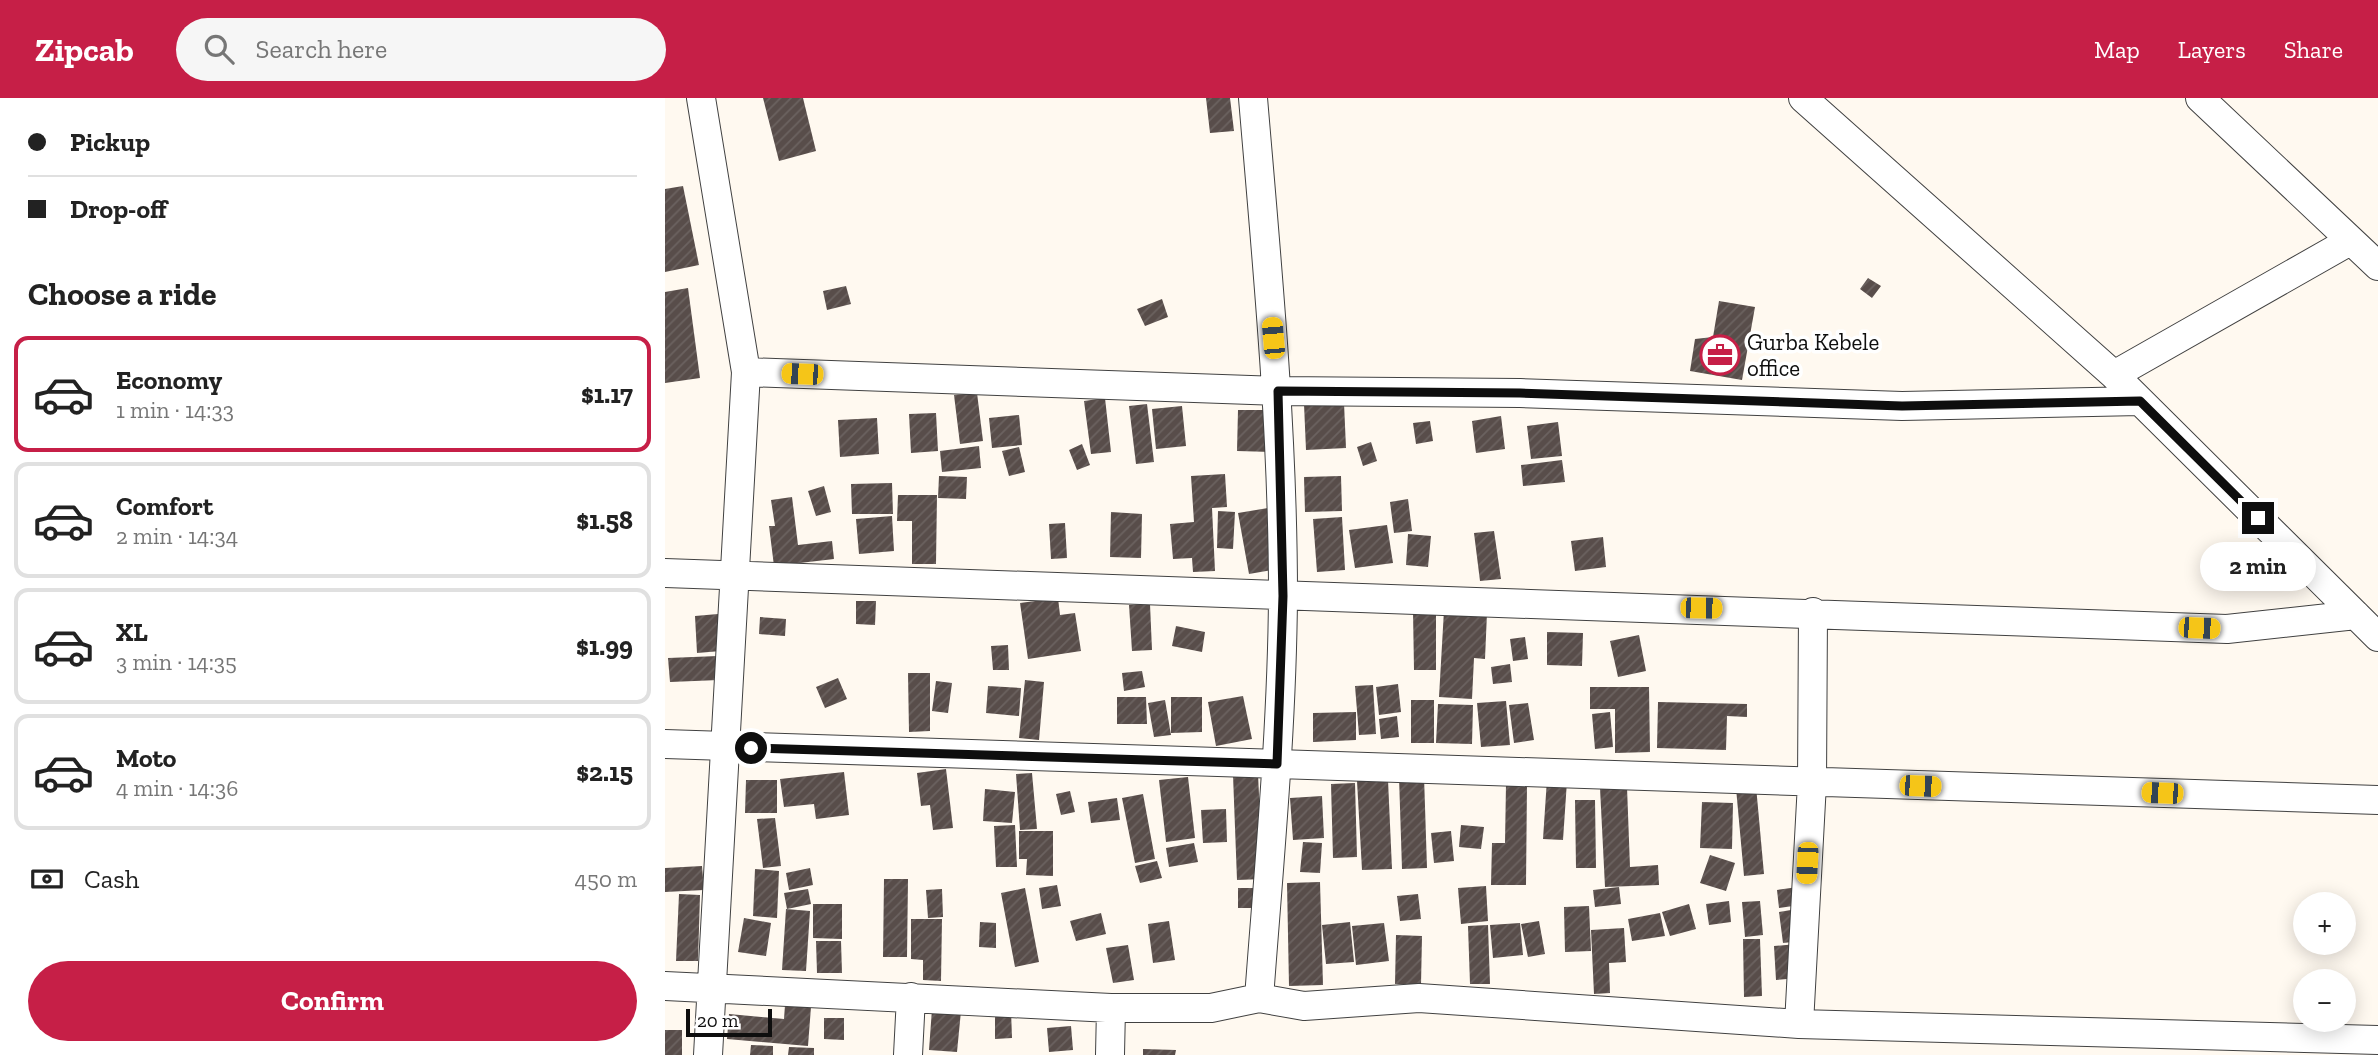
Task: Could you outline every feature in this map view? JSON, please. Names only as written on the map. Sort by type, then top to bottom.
[{"type":"street","points":[[701,98],[746,372],[723,747],[708,1055]]},
{"type":"street","points":[[1253,98],[1278,391],[1283,596],[1277,764],[1259,998]]},
{"type":"street","points":[[1803,98],[2114,376],[2378,637]]},
{"type":"street","points":[[2200,98],[2378,266]]},
{"type":"street","points":[[2114,376],[2350,242]]},
{"type":"street","points":[[746,372],[1278,391],[1520,393],[1902,406],[2140,401]]},
{"type":"street","points":[[665,573],[1813,612],[2227,629],[2356,615]]},
{"type":"street","points":[[1799,1024],[1812,783],[1813,612]]},
{"type":"street","points":[[665,744],[2378,800]]},
{"type":"street","points":[[665,986],[1111,1008],[1211,1008],[1259,998],[1304,1006],[1419,998],[1799,1024],[2378,1040]]},
{"type":"street","points":[[908,1055],[911,997]]},
{"type":"street","points":[[1110,1055],[1111,1008]]},
{"type":"building","points":[[763,98],[803,98],[816,151],[779,161]]},
{"type":"building","points":[[1206,98],[1230,98],[1234,131],[1210,133]]},
{"type":"building","points":[[683,186],[699,265],[665,272],[665,189]]},
{"type":"building","points":[[1868,278],[1881,286],[1872,298],[1860,289]]},
{"type":"building","points":[[846,286],[851,304],[827,310],[823,291]]},
{"type":"building","points":[[688,288],[700,378],[665,383],[665,292]]},
{"type":"building","points":[[1162,299],[1168,317],[1145,326],[1137,309]]},
{"type":"building","name":"Gurba Kebele office","points":[[1719,301],[1755,307],[1742,380],[1690,371],[1695,339],[1713,337]]},
{"type":"building","points":[[977,393],[983,441],[960,444],[954,395]]},
{"type":"building","points":[[1105,398],[1111,452],[1091,454],[1084,401]]},
{"type":"building","points":[[1344,403],[1346,448],[1306,450],[1304,404]]},
{"type":"building","points":[[1147,404],[1154,462],[1136,464],[1129,406]]},
{"type":"building","points":[[1182,406],[1186,446],[1156,449],[1152,409]]},
{"type":"building","points":[[1238,410],[1273,410],[1273,452],[1237,451]]},
{"type":"building","points":[[936,413],[938,451],[911,453],[909,414]]},
{"type":"building","points":[[1019,415],[1022,445],[992,448],[989,418]]},
{"type":"building","points":[[1501,416],[1505,449],[1476,453],[1472,421]]},
{"type":"building","points":[[877,418],[879,454],[840,457],[838,420]]},
{"type":"building","points":[[1430,421],[1433,441],[1416,444],[1413,423]]},
{"type":"building","points":[[1558,422],[1562,456],[1531,459],[1527,426]]},
{"type":"building","points":[[1371,442],[1377,461],[1363,466],[1357,447]]},
{"type":"building","points":[[1082,444],[1090,465],[1077,470],[1069,450]]},
{"type":"building","points":[[979,446],[981,468],[942,472],[940,451]]},
{"type":"building","points":[[1019,447],[1025,472],[1009,476],[1002,451]]},
{"type":"building","points":[[1562,460],[1565,482],[1523,486],[1521,465]]},
{"type":"building","points":[[1225,474],[1227,507],[1212,508],[1215,571],[1193,572],[1192,558],[1173,559],[1170,524],[1194,522],[1191,476]]},
{"type":"building","points":[[939,476],[967,477],[966,499],[938,498]]},
{"type":"building","points":[[1341,476],[1342,511],[1305,512],[1304,477]]},
{"type":"building","points":[[892,483],[893,514],[852,514],[851,484]]},
{"type":"building","points":[[824,486],[831,512],[816,516],[808,491]]},
{"type":"building","points":[[898,495],[937,495],[936,564],[912,564],[912,521],[897,521]]},
{"type":"building","points":[[792,497],[798,545],[832,541],[834,559],[774,566],[769,526],[775,526],[771,500]]},
{"type":"building","points":[[1408,499],[1412,531],[1394,533],[1390,502]]},
{"type":"building","points":[[1268,508],[1278,569],[1249,574],[1238,513]]},
{"type":"building","points":[[1218,511],[1235,512],[1233,549],[1217,548]]},
{"type":"building","points":[[1111,512],[1142,514],[1141,558],[1110,557]]},
{"type":"building","points":[[892,516],[894,551],[859,554],[856,519]]},
{"type":"building","points":[[1342,517],[1345,570],[1317,572],[1313,519]]},
{"type":"building","points":[[1065,523],[1067,558],[1051,559],[1049,524]]},
{"type":"building","points":[[1387,525],[1393,563],[1355,568],[1349,530]]},
{"type":"building","points":[[1494,531],[1501,579],[1480,581],[1474,533]]},
{"type":"building","points":[[1408,534],[1431,536],[1428,567],[1406,565]]},
{"type":"building","points":[[1603,537],[1606,567],[1575,571],[1571,541]]},
{"type":"building","points":[[1058,598],[1060,615],[1075,613],[1081,651],[1028,659],[1020,603]]},
{"type":"building","points":[[856,601],[876,601],[875,625],[856,624]]},
{"type":"building","points":[[1150,604],[1152,650],[1132,651],[1129,605]]},
{"type":"building","points":[[1436,610],[1436,670],[1414,670],[1413,611]]},
{"type":"building","points":[[1444,610],[1487,613],[1485,659],[1474,658],[1472,699],[1439,697]]},
{"type":"building","points":[[718,614],[721,651],[697,653],[695,616]]},
{"type":"building","points":[[760,617],[786,619],[785,636],[759,634]]},
{"type":"building","points":[[1176,626],[1205,632],[1202,652],[1172,646]]},
{"type":"building","points":[[1547,632],[1583,633],[1582,666],[1547,665]]},
{"type":"building","points":[[1639,635],[1646,671],[1618,677],[1610,641]]},
{"type":"building","points":[[1525,637],[1528,659],[1513,661],[1510,639]]},
{"type":"building","points":[[1008,645],[1009,670],[993,670],[991,646]]},
{"type":"building","points":[[718,656],[719,680],[670,682],[668,658]]},
{"type":"building","points":[[1510,664],[1512,682],[1493,684],[1491,667]]},
{"type":"building","points":[[1142,671],[1145,687],[1124,691],[1122,673]]},
{"type":"building","points":[[908,673],[930,673],[930,731],[909,732]]},
{"type":"building","points":[[838,678],[847,699],[825,708],[816,687]]},
{"type":"building","points":[[1025,680],[1044,682],[1039,740],[1019,738]]},
{"type":"building","points":[[936,681],[952,683],[948,713],[932,711]]},
{"type":"building","points":[[1398,684],[1401,712],[1379,715],[1376,687]]},
{"type":"building","points":[[1373,685],[1376,734],[1359,735],[1355,686]]},
{"type":"building","points":[[988,686],[1021,688],[1019,716],[986,713]]},
{"type":"building","points":[[1590,687],[1649,687],[1650,752],[1615,753],[1615,709],[1590,709]]},
{"type":"building","points":[[1243,696],[1252,739],[1216,746],[1208,702]]},
{"type":"building","points":[[1117,697],[1146,697],[1147,724],[1117,724]]},
{"type":"building","points":[[1171,697],[1202,697],[1202,732],[1171,733]]},
{"type":"building","points":[[1165,700],[1171,735],[1154,737],[1148,703]]},
{"type":"building","points":[[1411,700],[1434,700],[1434,743],[1411,743]]},
{"type":"building","points":[[1506,701],[1510,745],[1481,747],[1477,703]]},
{"type":"building","points":[[1658,702],[1747,704],[1747,717],[1727,716],[1726,750],[1657,748]]},
{"type":"building","points":[[1528,703],[1534,740],[1514,743],[1509,705]]},
{"type":"building","points":[[1438,704],[1473,705],[1472,744],[1436,743]]},
{"type":"building","points":[[1356,712],[1356,740],[1313,742],[1313,713]]},
{"type":"building","points":[[1610,712],[1613,747],[1595,749],[1592,714]]},
{"type":"building","points":[[1397,716],[1399,737],[1381,739],[1379,719]]},
{"type":"building","points":[[946,769],[953,828],[933,830],[930,805],[921,806],[917,773]]},
{"type":"building","points":[[844,772],[849,815],[816,819],[814,804],[784,807],[780,779]]},
{"type":"building","points":[[1032,773],[1037,829],[1020,830],[1016,774]]},
{"type":"building","points":[[1258,774],[1263,879],[1237,880],[1233,775]]},
{"type":"building","points":[[1424,776],[1427,868],[1402,869],[1399,777]]},
{"type":"building","points":[[1188,777],[1195,838],[1166,842],[1159,780]]},
{"type":"building","points":[[1547,779],[1567,781],[1563,840],[1543,839]]},
{"type":"building","points":[[746,780],[777,780],[777,813],[745,813]]},
{"type":"building","points":[[1388,780],[1392,869],[1362,870],[1357,781]]},
{"type":"building","points":[[1355,783],[1357,857],[1333,858],[1331,784]]},
{"type":"building","points":[[1506,784],[1527,784],[1526,885],[1491,885],[1492,843],[1505,843]]},
{"type":"building","points":[[1756,786],[1764,874],[1744,876],[1736,788]]},
{"type":"building","points":[[1627,787],[1630,867],[1658,865],[1659,885],[1605,887],[1600,788]]},
{"type":"building","points":[[985,789],[1015,792],[1012,823],[983,821]]},
{"type":"building","points":[[1070,791],[1075,812],[1061,815],[1056,794]]},
{"type":"building","points":[[1143,794],[1155,859],[1135,863],[1122,798]]},
{"type":"building","points":[[1322,796],[1324,838],[1293,840],[1290,798]]},
{"type":"building","points":[[1117,798],[1120,820],[1091,823],[1088,802]]},
{"type":"building","points":[[1575,800],[1595,800],[1596,868],[1576,868]]},
{"type":"building","points":[[1702,802],[1733,803],[1732,849],[1700,848]]},
{"type":"building","points":[[1226,809],[1227,842],[1203,843],[1201,810]]},
{"type":"building","points":[[775,818],[781,866],[763,868],[757,819]]},
{"type":"building","points":[[1015,825],[1017,867],[996,867],[994,826]]},
{"type":"building","points":[[1461,825],[1484,827],[1481,849],[1459,847]]},
{"type":"building","points":[[1019,831],[1053,831],[1053,876],[1026,875],[1027,859],[1019,859]]},
{"type":"building","points":[[1451,831],[1454,861],[1434,863],[1431,833]]},
{"type":"building","points":[[1303,842],[1322,843],[1320,873],[1300,872]]},
{"type":"building","points":[[1194,843],[1198,862],[1169,867],[1166,848]]},
{"type":"building","points":[[1710,855],[1735,863],[1726,891],[1700,883]]},
{"type":"building","points":[[1157,861],[1162,878],[1140,883],[1135,866]]},
{"type":"building","points":[[702,866],[704,890],[665,892],[665,868]]},
{"type":"building","points":[[810,868],[813,885],[789,890],[786,873]]},
{"type":"building","points":[[755,869],[779,871],[777,918],[753,916]]},
{"type":"building","points":[[884,879],[908,879],[907,957],[883,957]]},
{"type":"building","points":[[1320,882],[1323,985],[1289,986],[1287,883]]},
{"type":"building","points":[[1057,885],[1061,906],[1042,909],[1039,888]]},
{"type":"building","points":[[1486,886],[1488,921],[1461,924],[1458,888]]},
{"type":"building","points":[[1619,887],[1621,904],[1595,907],[1593,890]]},
{"type":"building","points":[[1798,887],[1800,905],[1779,908],[1777,890]]},
{"type":"building","points":[[1025,888],[1039,962],[1015,967],[1001,893]]},
{"type":"building","points":[[1238,888],[1254,888],[1253,908],[1238,908]]},
{"type":"building","points":[[808,889],[811,904],[787,909],[784,893]]},
{"type":"building","points":[[942,889],[943,917],[928,918],[926,890]]},
{"type":"building","points":[[679,894],[700,895],[698,961],[676,961]]},
{"type":"building","points":[[1418,894],[1421,919],[1400,921],[1397,896]]},
{"type":"building","points":[[1729,901],[1731,922],[1709,925],[1706,904]]},
{"type":"building","points":[[1760,901],[1763,935],[1745,937],[1742,902]]},
{"type":"building","points":[[813,904],[842,904],[842,939],[813,938]]},
{"type":"building","points":[[1689,904],[1696,929],[1670,936],[1662,912]]},
{"type":"building","points":[[1589,906],[1591,951],[1565,952],[1564,907]]},
{"type":"building","points":[[786,909],[810,911],[806,971],[782,970]]},
{"type":"building","points":[[1797,909],[1801,941],[1783,943],[1779,912]]},
{"type":"building","points":[[1101,913],[1106,934],[1076,941],[1070,921]]},
{"type":"building","points":[[1660,913],[1665,936],[1632,941],[1628,919]]},
{"type":"building","points":[[744,918],[771,923],[766,956],[738,952]]},
{"type":"building","points":[[911,919],[942,919],[941,981],[923,980],[923,960],[911,959]]},
{"type":"building","points":[[1169,921],[1175,960],[1153,963],[1148,924]]},
{"type":"building","points":[[1539,921],[1545,954],[1528,957],[1521,924]]},
{"type":"building","points":[[980,922],[996,923],[996,948],[979,947]]},
{"type":"building","points":[[1350,922],[1354,962],[1326,964],[1322,925]]},
{"type":"building","points":[[1384,923],[1389,961],[1356,965],[1352,926]]},
{"type":"building","points":[[1520,923],[1523,955],[1493,958],[1490,925]]},
{"type":"building","points":[[1488,925],[1490,984],[1470,984],[1468,926]]},
{"type":"building","points":[[1624,928],[1626,962],[1609,963],[1610,993],[1594,994],[1591,930]]},
{"type":"building","points":[[1396,935],[1422,936],[1421,985],[1395,984]]},
{"type":"building","points":[[1743,939],[1760,939],[1762,996],[1744,997]]},
{"type":"building","points":[[816,941],[841,941],[842,973],[817,973]]},
{"type":"building","points":[[1797,944],[1799,978],[1776,980],[1774,946]]},
{"type":"building","points":[[1128,945],[1134,980],[1113,983],[1106,948]]},
{"type":"building","points":[[785,1005],[811,1007],[808,1046],[727,1039],[729,1014],[784,1019]]},
{"type":"building","points":[[932,1009],[961,1011],[957,1052],[929,1050]]},
{"type":"building","points":[[995,1010],[1011,1010],[1012,1038],[995,1039]]},
{"type":"building","points":[[824,1018],[844,1018],[844,1040],[824,1039]]},
{"type":"building","points":[[1071,1026],[1073,1050],[1049,1052],[1047,1028]]},
{"type":"building","points":[[665,1030],[682,1030],[682,1055],[665,1055]]},
{"type":"building","points":[[751,1045],[773,1046],[773,1055],[750,1055]]},
{"type":"building","points":[[789,1047],[814,1048],[814,1055],[788,1055]]},
{"type":"building","points":[[1143,1049],[1176,1050],[1175,1055],[1143,1055]]},
{"type":"place","name":"Gurba Kebele office","points":[[1720,355]]},
{"type":"route","points":[[751,748],[1277,764],[1283,596],[1278,391],[1520,393],[1902,406],[2140,401],[2258,518]]}]
